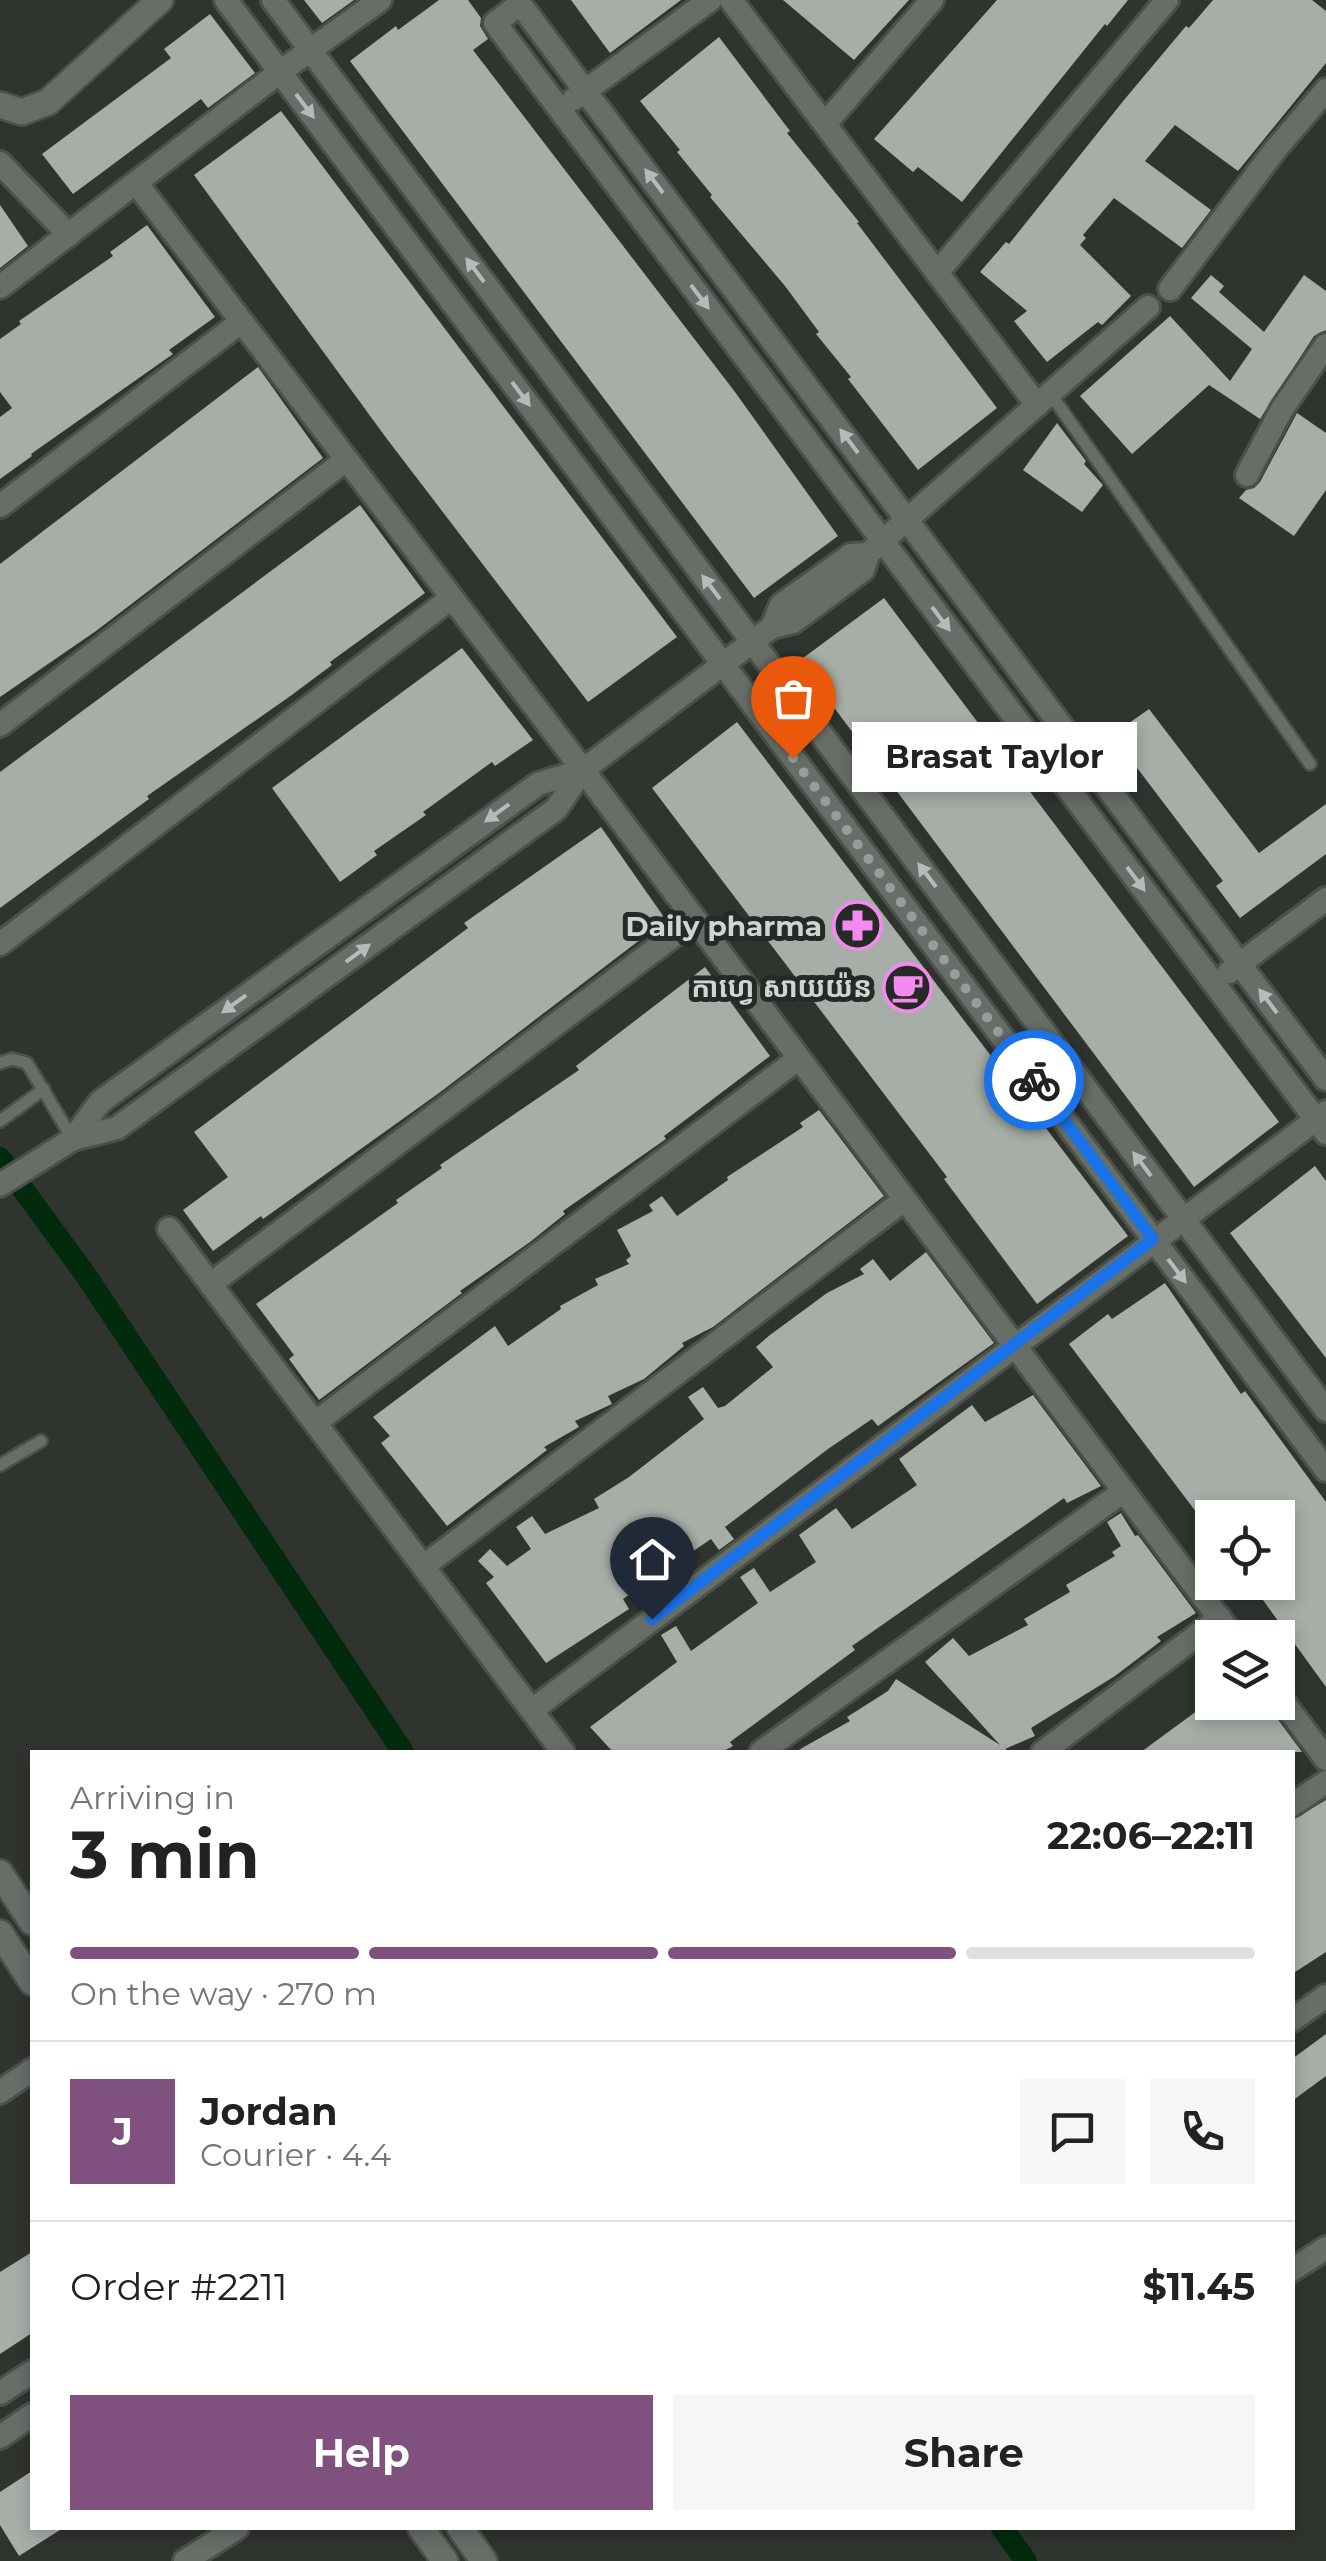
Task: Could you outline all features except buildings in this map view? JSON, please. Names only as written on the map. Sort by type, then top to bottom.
[{"type":"main road","points":[[0,105],[22,112],[48,102],[160,0]]},
{"type":"main road","points":[[0,1873],[30,1919]]},
{"type":"main road","points":[[0,1933],[30,1979]]},
{"type":"main road","points":[[422,2530],[445,2561]]},
{"type":"main road","points":[[461,2530],[484,2561]]},
{"type":"street","points":[[226,0],[1326,1470]]},
{"type":"street","points":[[273,0],[1326,1410]]},
{"type":"street","points":[[0,287],[380,0]]},
{"type":"street","points":[[559,110],[710,0]]},
{"type":"street","points":[[731,0],[938,273],[1044,399]]},
{"type":"street","points":[[826,124],[932,0]]},
{"type":"street","points":[[938,273],[1167,0]]},
{"type":"street","points":[[532,1710],[1182,1217],[1323,1121],[1048,762],[875,547],[722,327],[495,23],[520,4],[1326,1079]]},
{"type":"street","points":[[1170,289],[1275,150],[1326,90]]},
{"type":"street","points":[[0,164],[69,235]]},
{"type":"street","points":[[137,184],[1220,1618],[1045,1750]]},
{"type":"street","points":[[0,1185],[73,1139],[117,1128],[556,809],[583,770],[772,627],[792,622],[863,570],[875,547],[1148,307]]},
{"type":"street","points":[[722,327],[749,309]]},
{"type":"street","points":[[0,506],[241,322]]},
{"type":"street","points":[[495,360],[525,337]]},
{"type":"street","points":[[1248,475],[1282,409],[1326,345]]},
{"type":"street","points":[[0,724],[346,460]]},
{"type":"street","points":[[643,557],[672,534]]},
{"type":"street","points":[[0,944],[450,599]]},
{"type":"street","points":[[793,758],[824,737]]},
{"type":"street","points":[[1048,762],[1076,744]]},
{"type":"street","points":[[73,1139],[100,1102],[165,1053],[538,784],[583,770]]},
{"type":"street","points":[[1214,983],[1326,899]]},
{"type":"street","points":[[212,1283],[693,921]]},
{"type":"street","points":[[931,942],[961,921]]},
{"type":"street","points":[[289,964],[308,989]]},
{"type":"street","points":[[165,1053],[185,1078]]},
{"type":"street","points":[[316,1422],[798,1059]]},
{"type":"street","points":[[1077,1137],[1106,1116]]},
{"type":"street","points":[[424,1566],[904,1200]]},
{"type":"street","points":[[168,1229],[562,1750]]},
{"type":"street","points":[[1221,1329],[1250,1309]]},
{"type":"street","points":[[764,1750],[1124,1491]]},
{"type":"street","points":[[1295,1717],[1326,1759]]},
{"type":"street","points":[[1295,1803],[1326,1782]]},
{"type":"street","points":[[1295,2018],[1326,1996]]},
{"type":"street","points":[[0,2092],[30,2071]]},
{"type":"street","points":[[1295,2268],[1326,2248]]},
{"type":"street","points":[[0,2394],[30,2373]]},
{"type":"street","points":[[0,2438],[30,2416]]},
{"type":"street","points":[[185,2561],[234,2530]]},
{"type":"lane","points":[[1044,399],[1310,764]]},
{"type":"lane","points":[[0,1062],[12,1059],[27,1063],[73,1139]]},
{"type":"lane","points":[[0,1121],[44,1089]]},
{"type":"lane","points":[[0,1464],[41,1441]]},
{"type":"waterway","points":[[0,1158],[85,1274],[402,1750]]},
{"type":"waterway","points":[[1003,2530],[1026,2561]]},
{"type":"way so far","points":[[793,758],[1034,1080]]},
{"type":"place","name":"Brasat Taylor","points":[[793,758]]},
{"type":"place","name":"Daily pharma","points":[[857,926]]},
{"type":"place","name":"កាហ្វេ សាយយ៉ន","points":[[907,987]]},
{"type":"route","points":[[652,1619],[1153,1239],[1034,1080]]}]
